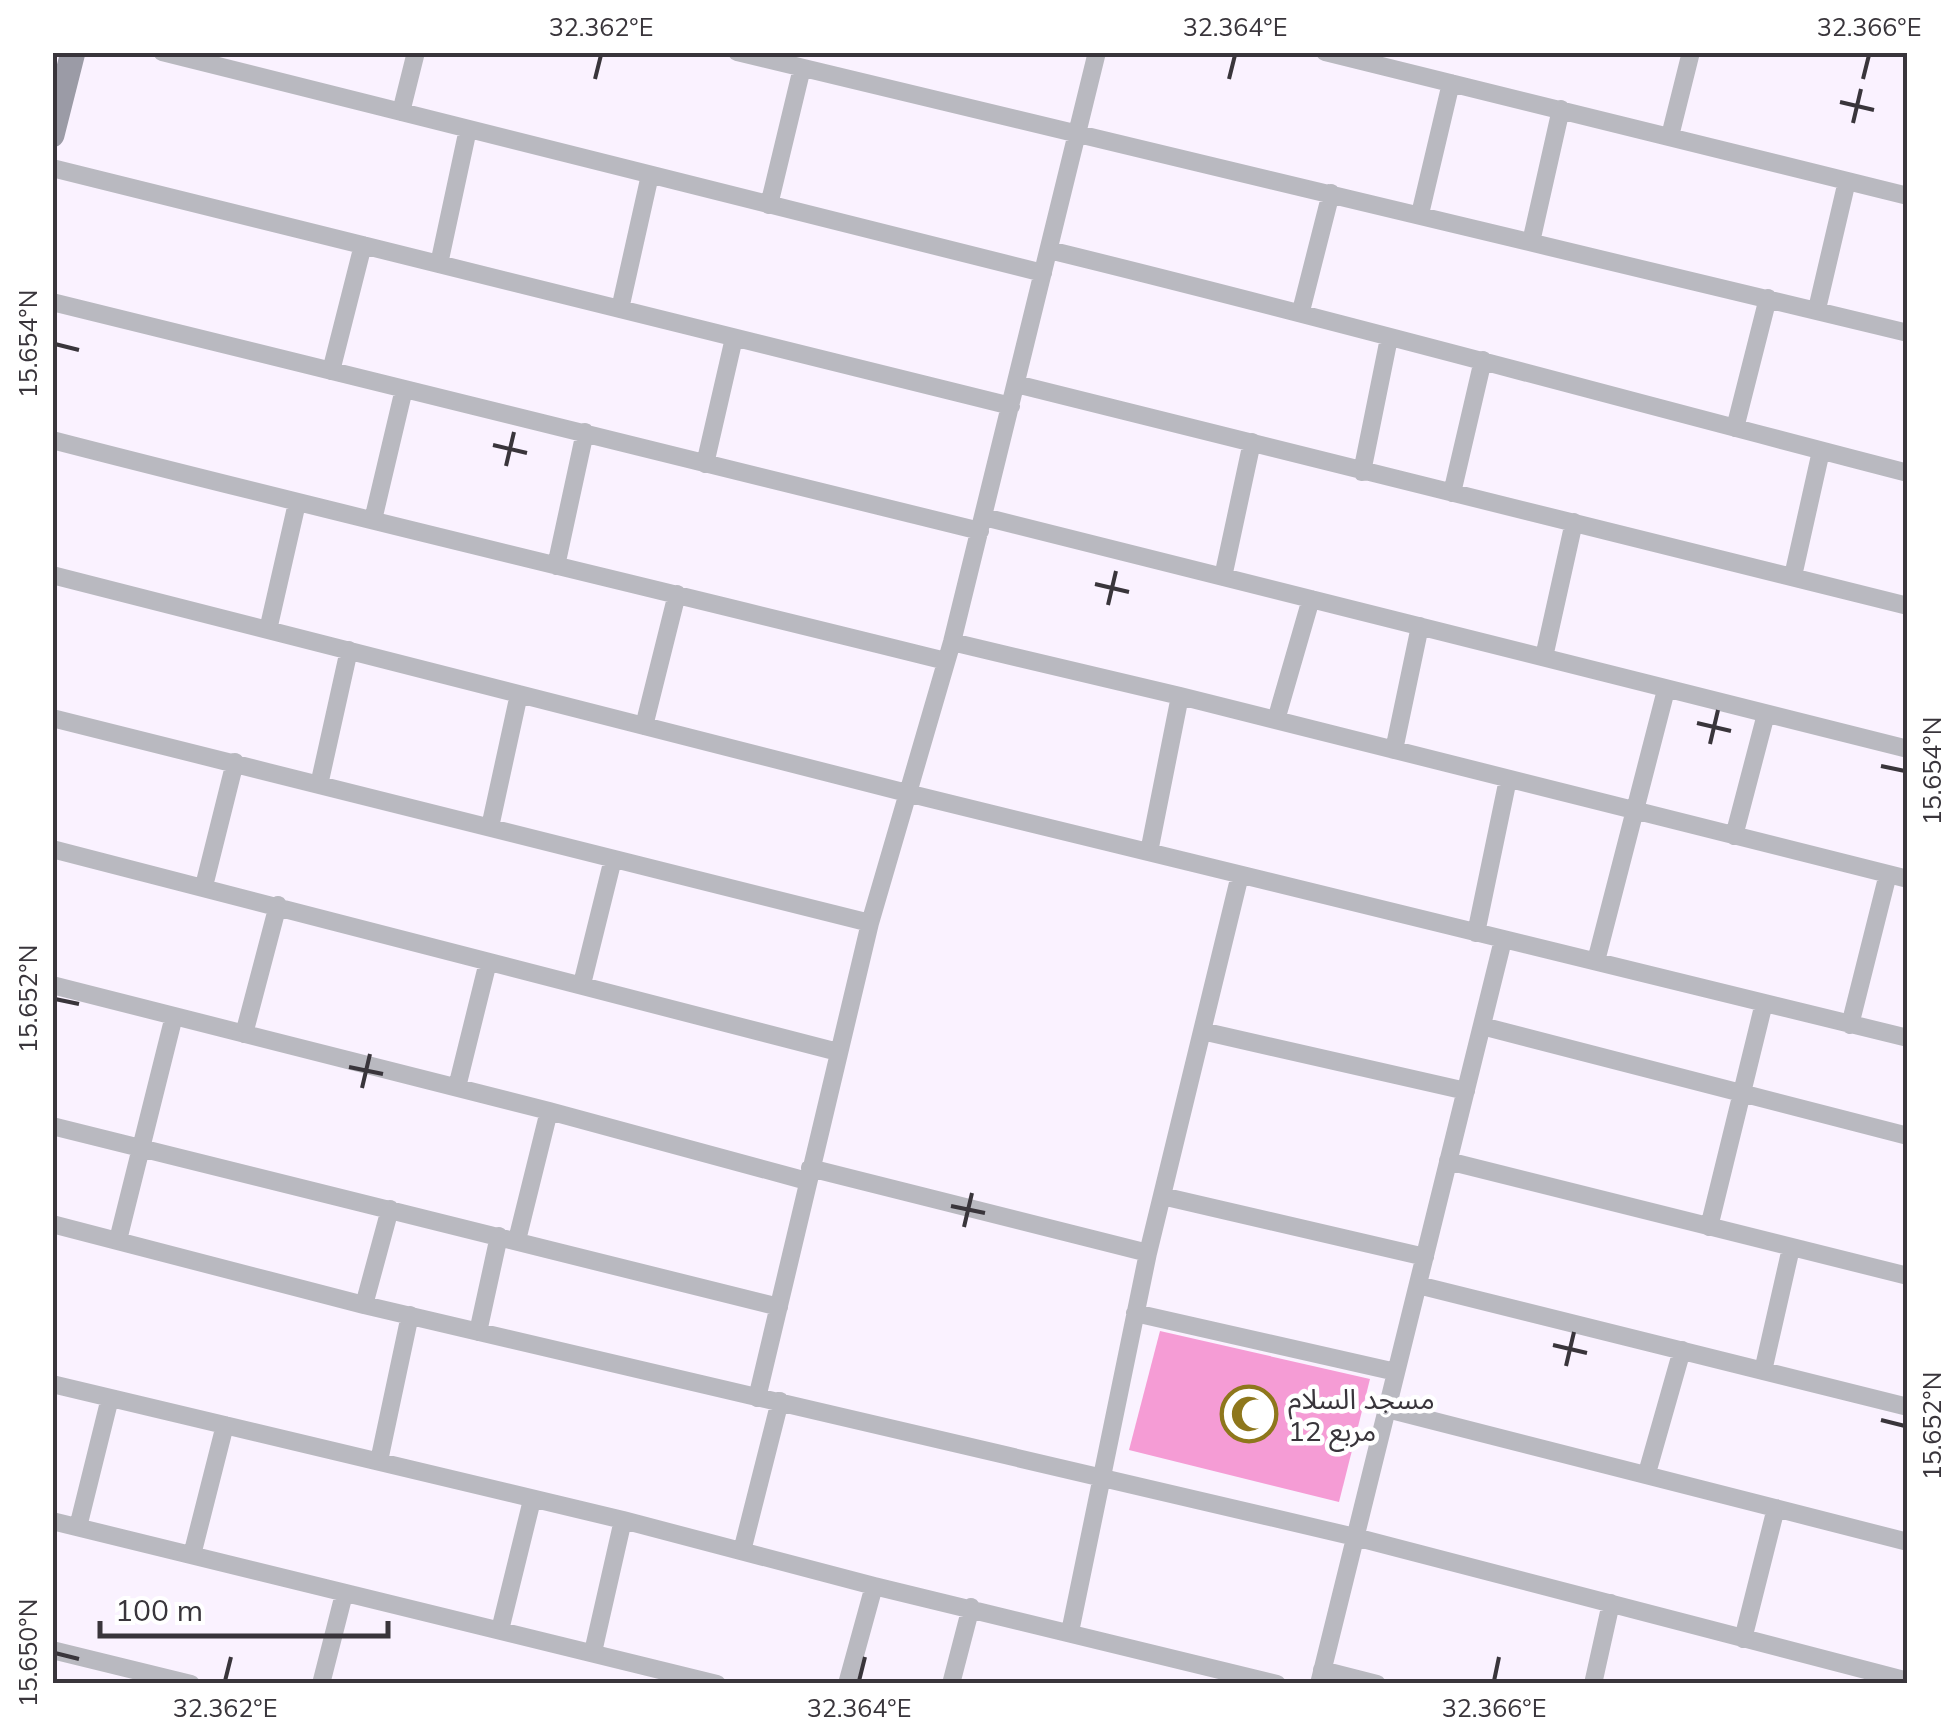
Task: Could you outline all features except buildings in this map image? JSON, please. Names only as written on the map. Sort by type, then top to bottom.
[{"type":"street","points":[[52,136],[73,52]]},
{"type":"street","points":[[162,52],[1043,274]]},
{"type":"street","points":[[401,112],[416,52]]},
{"type":"street","points":[[737,52],[1908,333]]},
{"type":"street","points":[[757,1398],[870,923],[952,642],[1098,52]]},
{"type":"street","points":[[1670,136],[1691,52]]},
{"type":"street","points":[[1338,54],[1908,196]]},
{"type":"street","points":[[768,205],[802,68]]},
{"type":"street","points":[[1420,214],[1451,83]]},
{"type":"street","points":[[1531,242],[1560,110]]},
{"type":"street","points":[[439,264],[468,130]]},
{"type":"street","points":[[52,168],[1011,406]]},
{"type":"street","points":[[620,309],[650,175]]},
{"type":"street","points":[[1817,309],[1846,181]]},
{"type":"street","points":[[1301,311],[1331,193]]},
{"type":"street","points":[[331,371],[363,245]]},
{"type":"street","points":[[1049,250],[1301,311],[1389,338],[1908,472]]},
{"type":"street","points":[[1736,428],[1768,298]]},
{"type":"street","points":[[52,302],[705,464],[1223,577],[1907,747]]},
{"type":"street","points":[[705,464],[734,338]]},
{"type":"street","points":[[1362,472],[1389,338]]},
{"type":"street","points":[[1452,493],[1483,360]]},
{"type":"street","points":[[1016,384],[1908,606]]},
{"type":"street","points":[[373,520],[404,389]]},
{"type":"street","points":[[556,566],[585,432]]},
{"type":"street","points":[[52,440],[297,504],[946,661]]},
{"type":"street","points":[[1223,577],[1252,442]]},
{"type":"street","points":[[1793,576],[1822,450]]},
{"type":"street","points":[[268,630],[297,504]]},
{"type":"street","points":[[1544,657],[1574,522]]},
{"type":"street","points":[[52,575],[907,793],[1908,1038]]},
{"type":"street","points":[[644,726],[677,594]]},
{"type":"street","points":[[1276,720],[1311,599]]},
{"type":"street","points":[[1394,750],[1420,626]]},
{"type":"street","points":[[952,642],[1908,879]]},
{"type":"street","points":[[319,785],[349,650]]},
{"type":"street","points":[[1596,961],[1666,690]]},
{"type":"street","points":[[490,827],[519,694]]},
{"type":"street","points":[[1149,852],[1180,696]]},
{"type":"street","points":[[1734,836],[1766,714]]},
{"type":"street","points":[[52,718],[870,923]]},
{"type":"street","points":[[204,886],[235,762]]},
{"type":"street","points":[[1476,933],[1508,779]]},
{"type":"street","points":[[52,849],[838,1052]]},
{"type":"street","points":[[582,984],[613,858]]},
{"type":"street","points":[[1850,1024],[1888,874]]},
{"type":"street","points":[[1070,1632],[1148,1253],[1240,875]]},
{"type":"street","points":[[244,1034],[278,905]]},
{"type":"street","points":[[1377,1684],[1321,1677],[1503,940]]},
{"type":"street","points":[[457,1087],[488,962]]},
{"type":"street","points":[[52,985],[809,1175],[1148,1253]]},
{"type":"street","points":[[1710,1227],[1764,1003]]},
{"type":"street","points":[[118,1240],[174,1016]]},
{"type":"street","points":[[1482,1026],[1908,1136]]},
{"type":"street","points":[[1202,1030],[1466,1091]]},
{"type":"street","points":[[478,1332],[549,1111]]},
{"type":"street","points":[[52,1126],[779,1306]]},
{"type":"street","points":[[1448,1161],[1908,1276]]},
{"type":"street","points":[[1162,1196],[1425,1257]]},
{"type":"street","points":[[364,1305],[390,1209]]},
{"type":"street","points":[[52,1224],[364,1305],[1355,1537],[1907,1678]]},
{"type":"street","points":[[1763,1371],[1790,1248]]},
{"type":"street","points":[[1418,1286],[1908,1407]]},
{"type":"street","points":[[1135,1313],[1396,1372]]},
{"type":"street","points":[[379,1461],[410,1315]]},
{"type":"street","points":[[1647,1473],[1682,1350]]},
{"type":"street","points":[[52,1384],[623,1520],[1277,1684]]},
{"type":"street","points":[[78,1527],[110,1398]]},
{"type":"street","points":[[742,1552],[780,1401]]},
{"type":"street","points":[[1387,1409],[1908,1542]]},
{"type":"street","points":[[192,1555],[225,1425]]},
{"type":"street","points":[[500,1630],[532,1500]]},
{"type":"street","points":[[1743,1639],[1776,1508]]},
{"type":"street","points":[[594,1652],[623,1520]]},
{"type":"street","points":[[52,1521],[709,1683]]},
{"type":"street","points":[[847,1684],[874,1586]]},
{"type":"street","points":[[321,1684],[344,1594]]},
{"type":"street","points":[[1593,1684],[1611,1603]]},
{"type":"street","points":[[951,1684],[971,1607]]},
{"type":"street","points":[[53,1655],[151,1679],[191,1684]]},
{"type":"place","name":"مسجد السلام مربع 12","points":[[1249,1414]]}]
